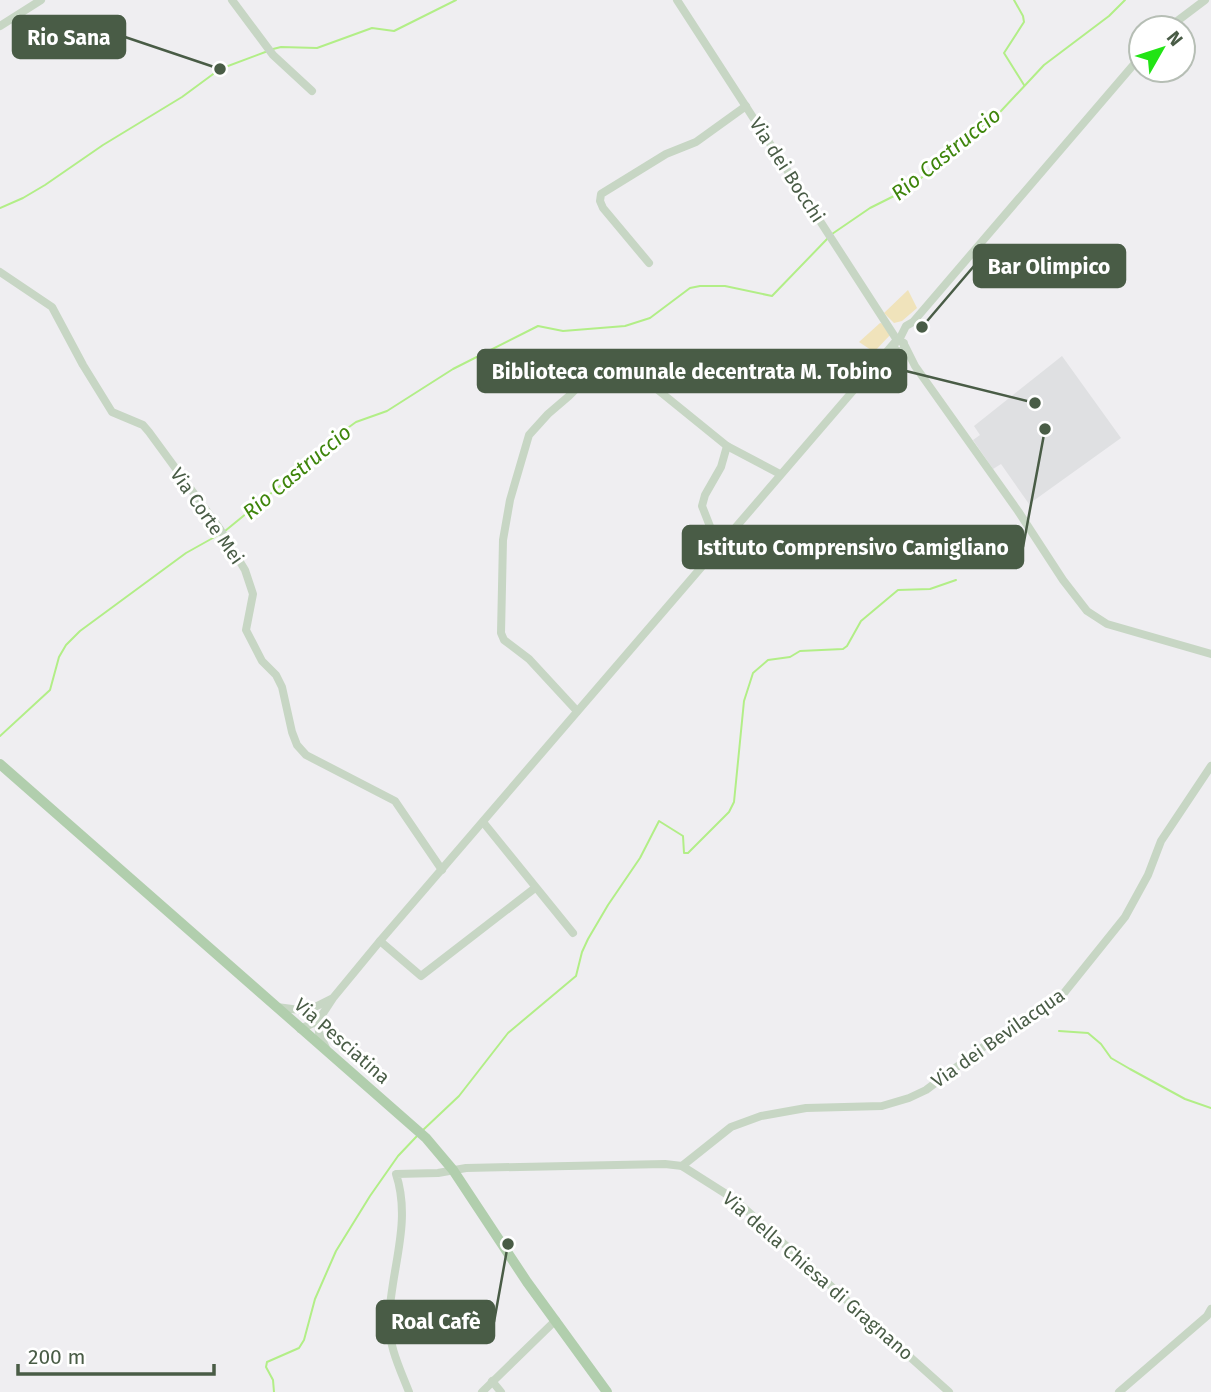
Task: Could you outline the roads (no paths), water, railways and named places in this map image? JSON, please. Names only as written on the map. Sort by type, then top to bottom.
[{"type":"main road","name":"Via Pesciatina","points":[[0,764],[420,1133],[453,1170],[493,1233],[607,1392]]},
{"type":"street","points":[[0,26],[41,0]]},
{"type":"street","points":[[232,0],[271,51],[312,91]]},
{"type":"street","name":"Via dei Bocchi","points":[[677,0],[899,345],[1087,611],[1107,624],[1211,654]]},
{"type":"street","points":[[1186,14],[1205,0]]},
{"type":"street","points":[[300,1029],[318,1021],[333,998],[380,941],[879,360],[899,345],[909,324],[1127,72]]},
{"type":"street","points":[[649,263],[603,208],[601,194],[666,154],[696,142],[746,106]]},
{"type":"street","name":"Via Corte Mei","points":[[0,272],[52,307],[112,412],[143,425],[220,529],[245,570],[253,594],[246,630],[251,644],[262,661],[276,675],[282,687],[297,745],[306,755],[395,801],[442,870]]},
{"type":"street","points":[[889,326],[909,324]]},
{"type":"street","points":[[577,712],[529,659],[504,640],[501,633],[503,540],[510,500],[529,435],[606,359],[616,356],[727,446],[780,474]]},
{"type":"street","points":[[716,551],[713,534],[702,506],[705,495],[722,467],[727,446]]},
{"type":"street","name":"Via dei Bevilacqua","points":[[682,1166],[731,1127],[761,1116],[806,1108],[882,1106],[909,1098],[933,1085],[986,1045],[1064,993],[1125,917],[1148,875],[1161,841],[1211,766]]},
{"type":"street","points":[[482,822],[573,933]]},
{"type":"street","points":[[380,941],[421,976],[535,888]]},
{"type":"street","points":[[275,1007],[307,1011],[333,998]]},
{"type":"street","points":[[300,1029],[307,1011]]},
{"type":"street","points":[[318,1021],[319,1033],[329,1054]]},
{"type":"street","points":[[409,1392],[393,1350],[389,1322],[403,1206],[396,1174],[438,1173],[466,1168],[655,1164],[682,1166]]},
{"type":"street","name":"Via della Chiesa di Gragnano","points":[[682,1166],[734,1199],[949,1392]]},
{"type":"street","points":[[1119,1392],[1207,1316],[1211,1309]]},
{"type":"street","points":[[482,1392],[556,1320]]},
{"type":"street","points":[[492,1381],[501,1392]]},
{"type":"waterway","points":[[273,49],[317,48],[372,28],[394,31],[456,0]]},
{"type":"waterway","points":[[1014,0],[1024,22],[1004,53],[1024,85]]},
{"type":"waterway","name":"Rio Castruccio","points":[[832,234],[870,208],[908,189],[1001,111],[1044,65],[1109,16],[1125,0]]},
{"type":"waterway","points":[[0,208],[45,185],[103,145],[182,97],[220,69],[268,51]]},
{"type":"waterway","name":"Rio Castruccio","points":[[225,531],[308,466],[338,435],[356,422],[387,411],[453,369],[538,326],[563,331],[625,326],[650,318],[690,288],[700,286],[725,286],[772,296],[828,238]]},
{"type":"waterway","name":"Rio Castruccio","points":[[0,736],[50,690],[59,657],[80,631],[186,553],[220,534]]},
{"type":"waterway","points":[[423,1130],[459,1096],[508,1033],[576,976],[588,939],[640,858],[659,821],[683,836],[684,853],[688,853],[729,812],[734,802],[744,701],[753,673],[768,660],[790,657],[800,651],[843,649],[861,621],[898,590],[930,589],[956,580]]},
{"type":"waterway","points":[[1059,1031],[1088,1033],[1101,1044],[1111,1058],[1185,1099],[1211,1108]]},
{"type":"waterway","points":[[274,1392],[273,1380],[266,1367],[267,1362],[299,1348],[304,1340],[315,1299],[336,1251],[398,1156],[417,1136]]},
{"type":"place","name":"Rio Sana","points":[[220,69]]},
{"type":"place","name":"Bar Olimpico","points":[[922,327]]},
{"type":"place","name":"Biblioteca comunale decentrata M. Tobino","points":[[1035,403]]},
{"type":"place","name":"Istituto Comprensivo Camigliano","points":[[1045,429]]},
{"type":"place","name":"Roal Cafè","points":[[508,1244]]}]
